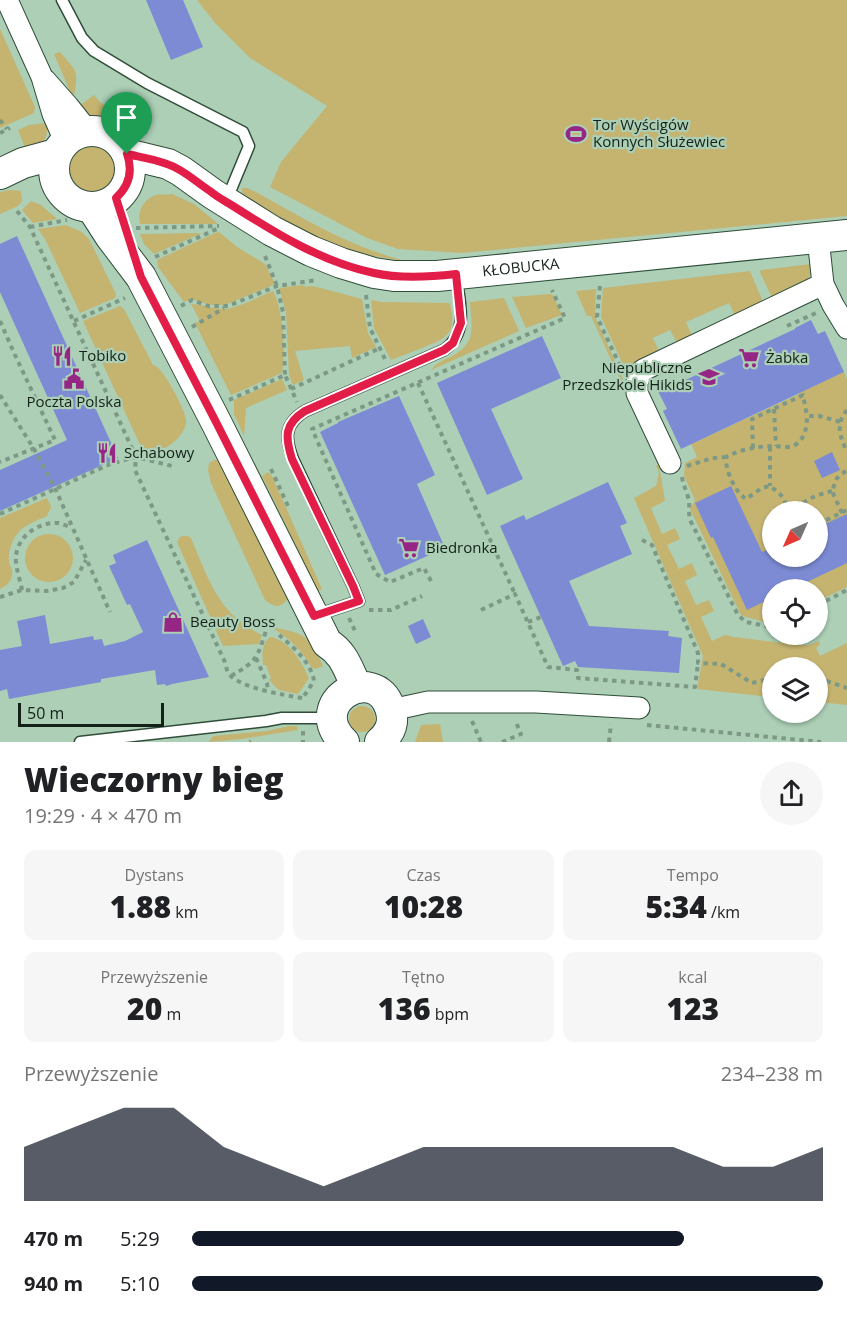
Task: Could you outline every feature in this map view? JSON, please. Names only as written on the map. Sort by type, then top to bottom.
[{"type":"street","points":[[7,0],[42,77],[68,106],[66,152]]},
{"type":"street","points":[[0,182],[66,152],[101,132],[108,134],[121,144],[106,192],[110,236],[139,278],[216,422],[314,616],[327,643],[325,656],[344,710],[366,687],[381,694],[387,700],[393,717],[387,735],[380,742]]},
{"type":"street","points":[[0,174],[23,163],[66,152]]},
{"type":"street","name":"KŁOBUCKA","points":[[66,152],[61,192],[66,198],[80,205],[168,164],[291,241],[341,263],[374,273],[394,276],[437,276],[847,235]]},
{"type":"street","points":[[818,238],[823,284],[847,328]]},
{"type":"street","points":[[678,468],[637,393],[637,382],[642,370],[823,284]]},
{"type":"street","points":[[391,710],[428,702],[536,702],[639,708]]},
{"type":"lane","points":[[62,0],[82,38],[94,51],[147,83],[243,132],[249,146],[219,198]]},
{"type":"lane","points":[[314,616],[359,601],[292,459],[287,442],[287,432],[294,418],[302,413],[444,350],[453,343],[461,323],[456,274]]},
{"type":"lane","points":[[80,742],[302,717],[344,710]]},
{"type":"path","points":[[0,120],[9,129],[0,133]]},
{"type":"path","points":[[30,227],[106,192]]},
{"type":"path","points":[[17,211],[30,227],[136,457],[135,470],[228,672],[231,676],[249,685],[302,698]]},
{"type":"path","points":[[73,321],[223,226],[136,228]]},
{"type":"path","points":[[264,254],[277,286],[284,312],[285,375],[312,429],[376,574],[390,582],[424,567],[431,581]]},
{"type":"path","points":[[192,327],[228,306],[277,286],[318,280]]},
{"type":"path","points":[[600,286],[597,317],[626,379]]},
{"type":"path","points":[[312,429],[565,318],[552,290]]},
{"type":"path","points":[[366,294],[370,328],[392,373]]},
{"type":"path","points":[[181,306],[192,300],[208,306],[228,306]]},
{"type":"path","points":[[0,321],[55,440],[0,462]]},
{"type":"path","points":[[291,389],[380,348]]},
{"type":"path","points":[[228,400],[285,375]]},
{"type":"path","points":[[418,383],[548,667],[577,670],[578,678],[694,687],[698,653],[652,545],[642,540]]},
{"type":"path","points":[[0,395],[55,488],[110,612]]},
{"type":"path","points":[[753,448],[752,419],[803,395],[807,424],[804,435],[794,445],[753,448],[734,453],[726,458],[718,457],[678,468],[690,500],[688,514],[691,522],[738,615],[746,622],[762,625]]},
{"type":"path","points":[[774,409],[776,446]]},
{"type":"path","points":[[847,410],[839,428],[847,452]]},
{"type":"path","points":[[807,416],[819,416],[841,422]]},
{"type":"path","points":[[770,447],[770,486]]},
{"type":"path","points":[[0,514],[110,464],[136,457],[172,466]]},
{"type":"path","points":[[726,458],[726,466],[740,495],[746,499],[762,488],[770,486]]},
{"type":"path","points":[[265,472],[292,459]]},
{"type":"path","points":[[842,513],[832,491],[837,478],[847,470]]},
{"type":"path","points":[[770,486],[784,497],[785,501]]},
{"type":"path","points":[[807,501],[832,491]]},
{"type":"path","points":[[828,519],[847,510]]},
{"type":"path","points":[[22,590],[16,558],[19,544],[27,534],[49,524],[59,523],[73,527]]},
{"type":"path","points":[[0,597],[22,590],[47,591],[63,588],[74,582],[87,559]]},
{"type":"path","points":[[828,600],[847,591]]},
{"type":"path","points":[[481,610],[515,594]]},
{"type":"path","points":[[361,612],[391,609],[422,596]]},
{"type":"path","points":[[348,616],[354,613]]},
{"type":"path","points":[[528,622],[541,617]]},
{"type":"path","points":[[231,676],[256,658],[266,631]]},
{"type":"path","points":[[279,635],[307,664],[313,676],[314,681],[302,698],[303,742]]},
{"type":"path","points":[[256,658],[268,691]]},
{"type":"path","points":[[698,663],[721,664],[752,683],[762,680]]},
{"type":"path","points":[[828,681],[847,688]]},
{"type":"path","points":[[502,742],[521,734],[514,716]]},
{"type":"path","points":[[470,717],[481,742]]},
{"type":"path","points":[[609,742],[611,723]]},
{"type":"shaded area","name":"Tor Wyścigów Konnych Służewiec","points":[[197,0],[847,0],[847,216],[462,253],[398,249],[367,238],[270,187],[281,162],[327,106],[250,58],[215,23]]},
{"type":"shaded area","points":[[0,29],[35,107],[34,113],[0,128]]},
{"type":"shaded area","points":[[60,52],[75,71],[74,95],[72,96],[54,54]]},
{"type":"shaded area","points":[[94,95],[101,103],[114,111],[107,115],[103,122],[88,116],[79,106]]},
{"type":"shaded area","points":[[47,123],[47,134],[43,142],[27,153],[18,130],[29,125]]},
{"type":"shaded area","points":[[88,144],[98,144],[111,151],[118,164],[118,174],[111,187],[98,194],[88,194],[79,190],[72,183],[68,174],[68,164],[72,155],[79,148]]},
{"type":"shaded area","points":[[242,188],[256,192],[347,241],[406,261],[355,252],[306,234],[245,197]]},
{"type":"shaded area","points":[[21,191],[22,201],[18,206],[0,214],[0,192]]},
{"type":"shaded area","points":[[172,194],[194,204],[218,224],[140,224],[140,211],[144,203],[156,195]]},
{"type":"shaded area","points":[[31,201],[41,205],[57,219],[33,223],[22,210]]},
{"type":"shaded area","points":[[66,225],[82,232],[89,239],[116,294],[115,298],[80,313],[38,229]]},
{"type":"shaded area","points":[[219,232],[237,247],[265,264],[274,282],[273,285],[225,305],[210,305],[191,299],[184,302],[158,267],[157,260]]},
{"type":"shaded area","points":[[202,233],[154,254],[144,244],[140,234]]},
{"type":"shaded area","points":[[811,264],[812,271],[807,281],[772,298],[761,270]]},
{"type":"shaded area","points":[[750,271],[763,302],[735,316],[729,303],[686,322],[692,336],[677,343],[670,330],[653,338],[659,351],[638,363],[629,375],[627,373],[601,317],[603,288]]},
{"type":"shaded area","points":[[303,285],[362,299],[368,333],[376,347],[352,358],[350,346],[295,351],[304,380],[293,385],[289,375],[286,312],[279,288]]},
{"type":"shaded area","points":[[596,289],[595,317],[628,390],[628,397],[591,316],[587,316],[576,291]]},
{"type":"shaded area","points":[[273,291],[283,331],[282,373],[231,395],[195,323],[200,321],[191,304],[220,309],[229,308],[242,305]]},
{"type":"shaded area","points":[[553,295],[562,315],[526,328],[512,297]]},
{"type":"shaded area","points":[[504,298],[519,331],[431,370],[438,363],[456,354],[468,342],[471,329],[470,302]]},
{"type":"shaded area","points":[[371,300],[450,303],[451,328],[438,341],[391,360],[374,328]]},
{"type":"shaded area","points":[[120,306],[124,309],[153,365],[159,369],[171,387],[185,415],[185,425],[180,436],[160,450],[153,451],[141,447],[83,321]]},
{"type":"shaded area","points":[[844,372],[847,379],[847,587],[828,596],[828,579],[762,579],[762,621],[740,613],[690,509],[695,500],[684,476],[685,463],[697,457],[690,441],[696,442],[799,394],[797,390],[807,389]]},
{"type":"shaded area","points":[[282,379],[287,390],[246,408],[244,436],[234,414],[234,400]]},
{"type":"shaded area","points":[[219,460],[288,598],[280,605],[275,606],[265,600],[211,483],[208,470],[209,463]]},
{"type":"shaded area","points":[[656,465],[659,465],[665,501],[651,508],[662,534],[675,528],[680,539],[667,545],[679,569],[692,563],[697,575],[685,581],[696,605],[709,600],[714,611],[701,617],[712,641],[725,635],[762,640],[762,645],[820,645],[816,648],[820,656],[847,643],[847,705],[828,703],[828,657],[762,657],[762,696],[697,689],[703,656],[634,498],[656,486],[659,473]]},
{"type":"shaded area","points":[[268,472],[272,476],[322,589],[318,591],[262,476]]},
{"type":"shaded area","points":[[47,498],[51,507],[47,516],[25,527],[14,539],[9,558],[12,576],[0,589],[0,518]]},
{"type":"shaded area","points":[[44,534],[54,534],[66,541],[73,553],[73,563],[66,575],[54,582],[44,582],[29,571],[25,563],[25,553],[36,538]]},
{"type":"shaded area","points":[[182,536],[191,538],[210,582],[225,606],[247,627],[262,635],[259,644],[223,646],[177,542]]},
{"type":"shaded area","points":[[271,627],[304,637],[313,647],[323,666],[312,668],[294,645]]},
{"type":"shaded area","points":[[270,637],[283,642],[288,647],[309,678],[298,694],[279,690],[269,680],[271,678],[266,665],[263,665],[263,657],[264,646]]},
{"type":"shaded area","points":[[362,706],[371,710],[375,719],[371,728],[362,732],[353,728],[349,719],[353,710]]},
{"type":"shaded area","points":[[440,724],[443,742],[415,742],[421,725]]},
{"type":"shaded area","points":[[297,726],[298,730],[209,742],[213,736],[267,731]]},
{"type":"building","points":[[146,0],[183,0],[203,47],[171,60]]},
{"type":"building","points":[[17,236],[118,458],[0,511],[0,470],[67,440],[0,292],[0,244]]},
{"type":"building","points":[[811,320],[818,334],[825,331],[844,372],[681,449],[663,411],[667,409],[658,391]]},
{"type":"building","points":[[542,336],[561,378],[491,409],[523,479],[487,495],[437,383]]},
{"type":"building","points":[[399,396],[435,475],[417,484],[445,548],[385,575],[320,432]]},
{"type":"building","points":[[832,452],[840,470],[822,478],[814,461]]},
{"type":"building","points":[[608,482],[627,523],[620,526],[632,554],[569,581],[589,626],[669,631],[668,636],[682,638],[679,673],[578,667],[575,661],[563,666],[500,526],[524,515],[526,520]]},
{"type":"building","points":[[731,486],[762,552],[762,567],[828,567],[828,523],[847,514],[847,563],[813,579],[762,579],[762,603],[747,610],[695,503]]},
{"type":"building","points":[[147,540],[209,677],[166,686],[165,684],[157,685],[155,670],[9,699],[7,689],[0,691],[0,650],[22,646],[17,621],[45,615],[50,644],[93,636],[94,640],[102,639],[104,646],[125,641],[143,632],[130,604],[127,605],[109,566],[116,563],[113,555]]},
{"type":"building","points":[[423,619],[431,637],[416,644],[408,626]]},
{"type":"place","name":"Tor Wyścigów Konnych Służewiec","points":[[576,134]]},
{"type":"place","name":"Tobiko","points":[[62,356]]},
{"type":"place","name":"Żabka","points":[[749,358]]},
{"type":"place","name":"Niepubliczne Przedszkole Hikids","points":[[709,377]]},
{"type":"place","name":"Poczta Polska","points":[[74,379]]},
{"type":"place","name":"Schabowy","points":[[107,453]]},
{"type":"place","name":"Biedronka","points":[[409,548]]},
{"type":"place","name":"Beauty Boss","points":[[173,622]]},
{"type":"route","points":[[127,154],[168,164],[182,171],[213,194],[272,231],[341,263],[374,273],[394,276],[456,274],[461,323],[453,343],[444,350],[305,411],[294,418],[287,432],[287,442],[292,459],[359,601],[314,616],[141,277],[116,198],[122,193],[129,180],[130,163],[127,154]]}]
